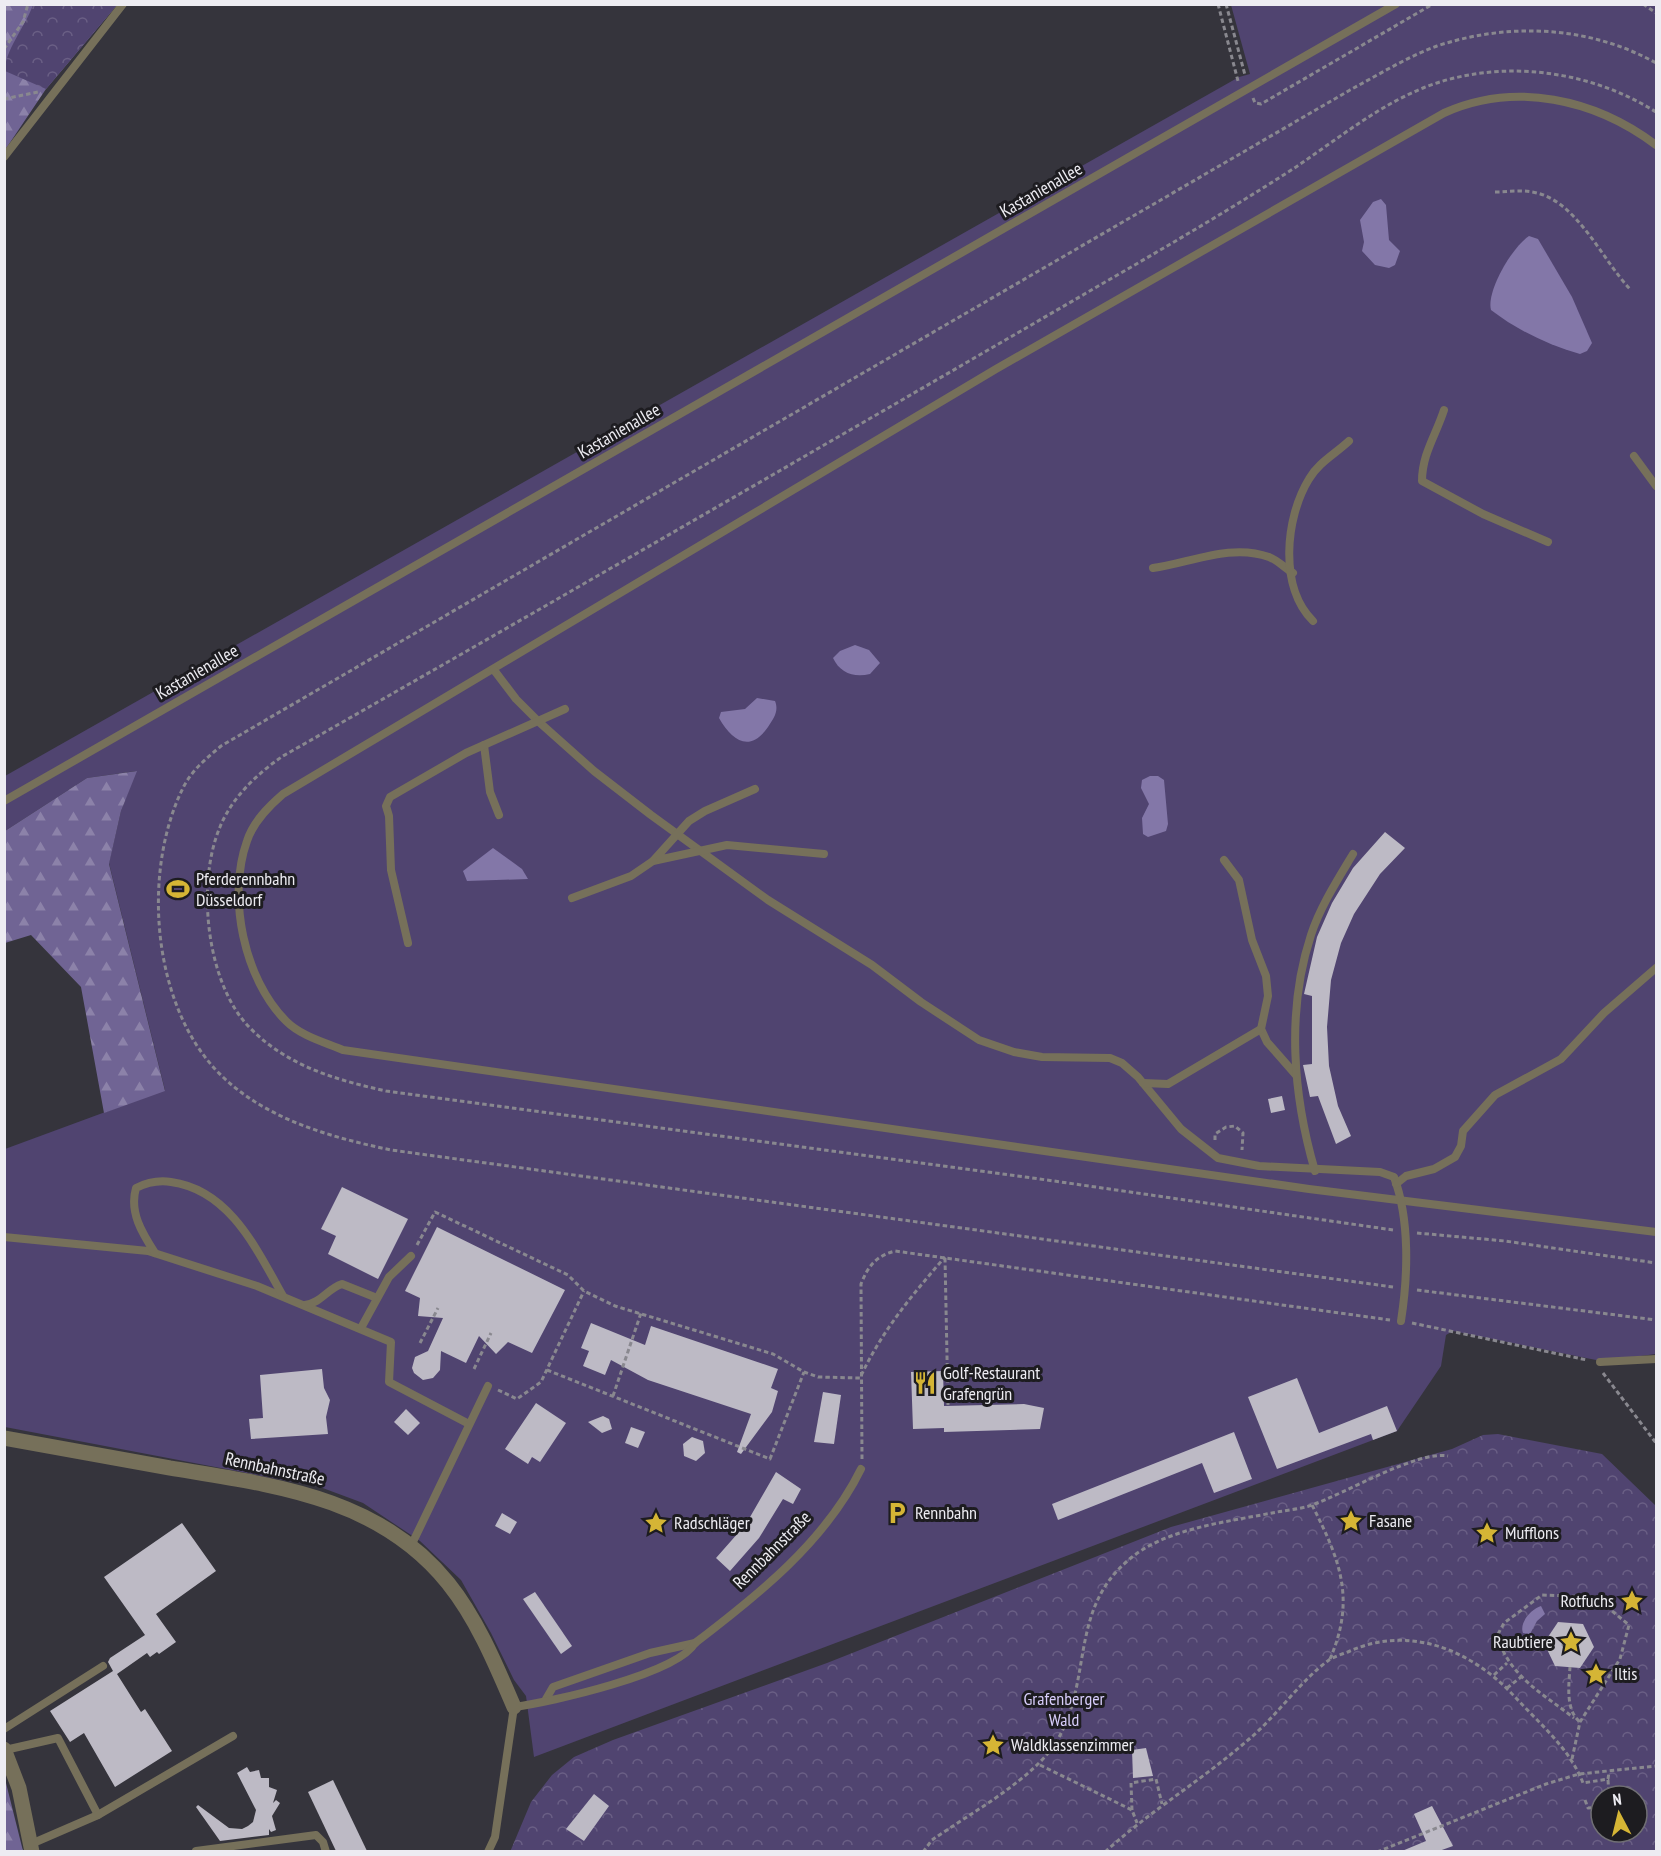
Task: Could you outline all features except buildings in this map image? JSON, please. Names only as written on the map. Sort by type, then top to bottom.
[{"type":"street","name":"Rennbahnstraße","points":[[4,1438],[305,1492],[344,1506],[389,1530],[448,1583],[492,1657],[514,1707]]},
{"type":"street","points":[[5,1749],[19,1788],[32,1847]]},
{"type":"lane","points":[[4,157],[123,4]]},
{"type":"lane","name":"Kastanienallee","points":[[4,801],[1396,4]]},
{"type":"lane","points":[[1656,145],[1625,123],[1550,98],[1523,95],[1485,98],[1465,104],[996,369],[283,794],[268,806],[247,839],[239,879],[242,923],[248,951],[257,978],[270,1003],[288,1023],[312,1038],[343,1050],[1309,1189],[1656,1232]]},
{"type":"lane","points":[[1444,410],[1436,436],[1426,449],[1422,481],[1483,514],[1548,542]]},
{"type":"lane","points":[[1314,621],[1302,610],[1294,591],[1288,547],[1299,499],[1309,478],[1323,462],[1349,441]]},
{"type":"lane","points":[[1634,456],[1656,486]]},
{"type":"lane","points":[[1153,568],[1178,565],[1223,553],[1250,552],[1271,558],[1293,573]]},
{"type":"lane","points":[[494,670],[516,699],[594,771],[768,900],[872,965],[921,1002],[979,1040],[1014,1052],[1042,1057],[1110,1059],[1122,1063],[1143,1083],[1181,1129],[1213,1156],[1259,1167],[1380,1172],[1394,1177],[1408,1266],[1401,1321]]},
{"type":"lane","points":[[408,942],[391,870],[389,816],[386,806],[390,797],[484,745],[565,709]]},
{"type":"lane","points":[[484,745],[490,792],[499,815]]},
{"type":"lane","points":[[572,898],[632,876],[652,861],[689,822],[705,811],[755,789]]},
{"type":"lane","points":[[652,861],[727,845],[824,854]]},
{"type":"lane","points":[[1315,1171],[1304,1135],[1296,1076],[1299,989],[1311,935],[1332,888],[1353,854]]},
{"type":"lane","points":[[1224,860],[1239,880],[1252,940],[1266,976],[1268,996],[1262,1029],[1267,1042],[1296,1076]]},
{"type":"lane","points":[[1396,1184],[1406,1176],[1434,1169],[1455,1157],[1461,1146],[1463,1131],[1487,1102],[1506,1087],[1561,1059],[1604,1014],[1656,968]]},
{"type":"lane","points":[[1143,1083],[1167,1084],[1262,1029]]},
{"type":"lane","points":[[154,1252],[142,1233],[135,1214],[133,1197],[136,1188],[145,1183],[161,1181],[181,1184],[219,1201],[255,1248],[283,1296]]},
{"type":"lane","points":[[4,1237],[154,1252],[204,1267],[283,1296],[391,1342],[389,1382],[469,1424]]},
{"type":"lane","points":[[361,1328],[389,1277],[411,1256]]},
{"type":"lane","points":[[304,1305],[314,1304],[332,1287],[342,1284],[377,1298]]},
{"type":"lane","points":[[1600,1362],[1656,1359]]},
{"type":"lane","points":[[410,1548],[488,1386]]},
{"type":"lane","name":"Rennbahnstraße","points":[[546,1699],[553,1687],[650,1653],[694,1642],[747,1604],[811,1542],[838,1509],[861,1469]]},
{"type":"lane","name":"Rennbahnstraße","points":[[514,1707],[546,1699],[557,1699],[655,1671],[689,1652],[694,1642]]},
{"type":"lane","points":[[4,1730],[103,1666]]},
{"type":"lane","points":[[488,1851],[495,1837],[514,1707]]},
{"type":"lane","points":[[32,1847],[98,1815],[233,1736]]},
{"type":"lane","points":[[5,1749],[58,1738],[98,1815]]},
{"type":"lane","points":[[196,1851],[316,1835],[326,1851]]},
{"type":"path","points":[[4,49],[22,22],[28,4]]},
{"type":"path","points":[[1218,4],[1238,82],[1249,88]]},
{"type":"path","points":[[1226,4],[1249,88],[1256,103],[1261,104],[1433,4]]},
{"type":"path","points":[[1643,4],[1656,13]]},
{"type":"path","points":[[1656,63],[1624,47],[1586,37],[1550,31],[1516,31],[1477,35],[1435,47],[1350,90],[221,746],[196,769],[184,786],[161,858],[158,887],[168,976],[188,1029],[200,1050],[223,1076],[279,1116],[306,1126],[391,1150],[1656,1320]]},
{"type":"path","points":[[247,787],[264,769],[283,756],[1212,220],[1422,88],[1487,72],[1519,71],[1558,74],[1591,81],[1656,112]]},
{"type":"path","points":[[4,99],[36,92],[52,93]]},
{"type":"path","points":[[1495,192],[1518,190],[1539,193],[1557,203],[1596,243],[1630,289]]},
{"type":"path","points":[[411,1256],[435,1212],[568,1275],[584,1291],[615,1306],[773,1354],[804,1372],[829,1378],[860,1378]]},
{"type":"path","points":[[861,1469],[863,1406],[860,1378],[861,1284],[867,1269],[875,1260],[895,1251],[1401,1321],[1600,1362],[1613,1390],[1656,1443]]},
{"type":"path","points":[[860,1378],[872,1351],[890,1325],[945,1257]]},
{"type":"path","points":[[945,1257],[948,1406]]},
{"type":"path","points":[[488,1386],[517,1399],[541,1383],[584,1291]]},
{"type":"path","points":[[420,1343],[438,1308]]},
{"type":"path","points":[[613,1395],[641,1313]]},
{"type":"path","points":[[474,1369],[491,1333]]},
{"type":"path","points":[[547,1370],[770,1459],[804,1372]]},
{"type":"path","points":[[923,1851],[932,1840],[1040,1765],[1057,1741],[1070,1717],[1090,1612],[1121,1567],[1164,1538],[1213,1525],[1312,1505],[1414,1462],[1434,1456],[1448,1456]]},
{"type":"path","points":[[1312,1505],[1331,1543],[1344,1584],[1342,1623],[1329,1660]]},
{"type":"path","points":[[1572,1758],[1580,1722],[1620,1659],[1629,1625],[1595,1597],[1542,1595],[1504,1623],[1497,1636],[1508,1663],[1521,1677],[1580,1722]]},
{"type":"path","points":[[1105,1851],[1137,1823],[1208,1773],[1250,1738],[1329,1660],[1368,1643],[1412,1640],[1448,1648],[1494,1675],[1507,1688],[1572,1758],[1583,1785],[1608,1779]]},
{"type":"path","points":[[1494,1675],[1508,1663]]},
{"type":"path","points":[[1569,1667],[1569,1701],[1574,1718]]},
{"type":"path","points":[[1507,1688],[1521,1677]]},
{"type":"path","points":[[1040,1765],[1132,1810]]},
{"type":"path","points":[[1377,1851],[1517,1794],[1580,1774],[1656,1766]]},
{"type":"path","points":[[1608,1784],[1609,1772]]},
{"type":"path","points":[[1137,1823],[1132,1810],[1131,1783],[1156,1779],[1162,1804]]},
{"type":"path","points":[[1585,1800],[1589,1808]]},
{"type":"green space","points":[[5,5],[117,5],[46,89],[5,150]]},
{"type":"green space","points":[[33,5],[117,5],[46,89],[5,71],[8,55]]},
{"type":"green space","points":[[1231,5],[1656,5],[1656,1354],[1601,1361],[1453,1331],[1446,1335],[1441,1366],[1397,1431],[534,1757],[526,1696],[514,1680],[461,1580],[420,1541],[363,1503],[320,1487],[5,1427],[5,1149],[165,1090],[109,863],[121,811],[136,771],[87,778],[5,831],[5,776],[1239,77],[1250,74]]},
{"type":"green space","points":[[137,771],[121,811],[109,864],[165,1091],[104,1113],[81,987],[31,935],[5,943],[5,831],[87,778]]},
{"type":"green space","name":"Grafenberger Wald","points":[[1498,1434],[1602,1454],[1656,1506],[1656,1851],[510,1852],[531,1802],[552,1775],[574,1757],[613,1740],[827,1663],[1171,1527],[1452,1449],[1483,1435]]},
{"type":"green space","points":[[4,1775],[23,1851],[5,1851]]},
{"type":"shaded area","points":[[1381,199],[1386,205],[1389,240],[1400,251],[1395,265],[1389,268],[1375,265],[1362,251],[1364,242],[1360,220],[1373,202]]},
{"type":"shaded area","points":[[1529,236],[1538,239],[1572,297],[1592,343],[1587,351],[1580,354],[1556,346],[1511,324],[1491,310],[1493,292],[1502,270],[1516,249]]},
{"type":"shaded area","points":[[855,645],[869,650],[880,663],[870,674],[848,673],[839,667],[833,658],[840,651]]},
{"type":"shaded area","points":[[757,698],[775,701],[775,714],[768,727],[755,740],[748,742],[735,738],[719,718],[721,712],[745,709]]},
{"type":"shaded area","points":[[1150,776],[1158,776],[1164,780],[1168,824],[1166,831],[1148,837],[1143,834],[1142,818],[1149,804],[1141,788],[1142,780]]},
{"type":"shaded area","points":[[493,848],[522,869],[528,879],[467,881],[463,871]]},
{"type":"shaded area","points":[[1541,1606],[1545,1614],[1537,1621],[1530,1634],[1523,1633],[1523,1625],[1527,1617]]},
{"type":"place","name":"Pferderennbahn Düsseldorf","points":[[178,889]]},
{"type":"place","name":"Golf-Restaurant Grafengrün","points":[[925,1383]]},
{"type":"place","name":"Rennbahn","points":[[897,1513]]},
{"type":"place","name":"Fasane","points":[[1351,1521]]},
{"type":"place","name":"Radschläger","points":[[656,1523]]},
{"type":"place","name":"Mufflons","points":[[1487,1533]]},
{"type":"place","name":"Rotfuchs","points":[[1632,1601]]},
{"type":"place","name":"Raubtiere","points":[[1571,1642]]},
{"type":"place","name":"Iltis","points":[[1596,1674]]},
{"type":"place","name":"Waldklassenzimmer","points":[[993,1745]]}]
